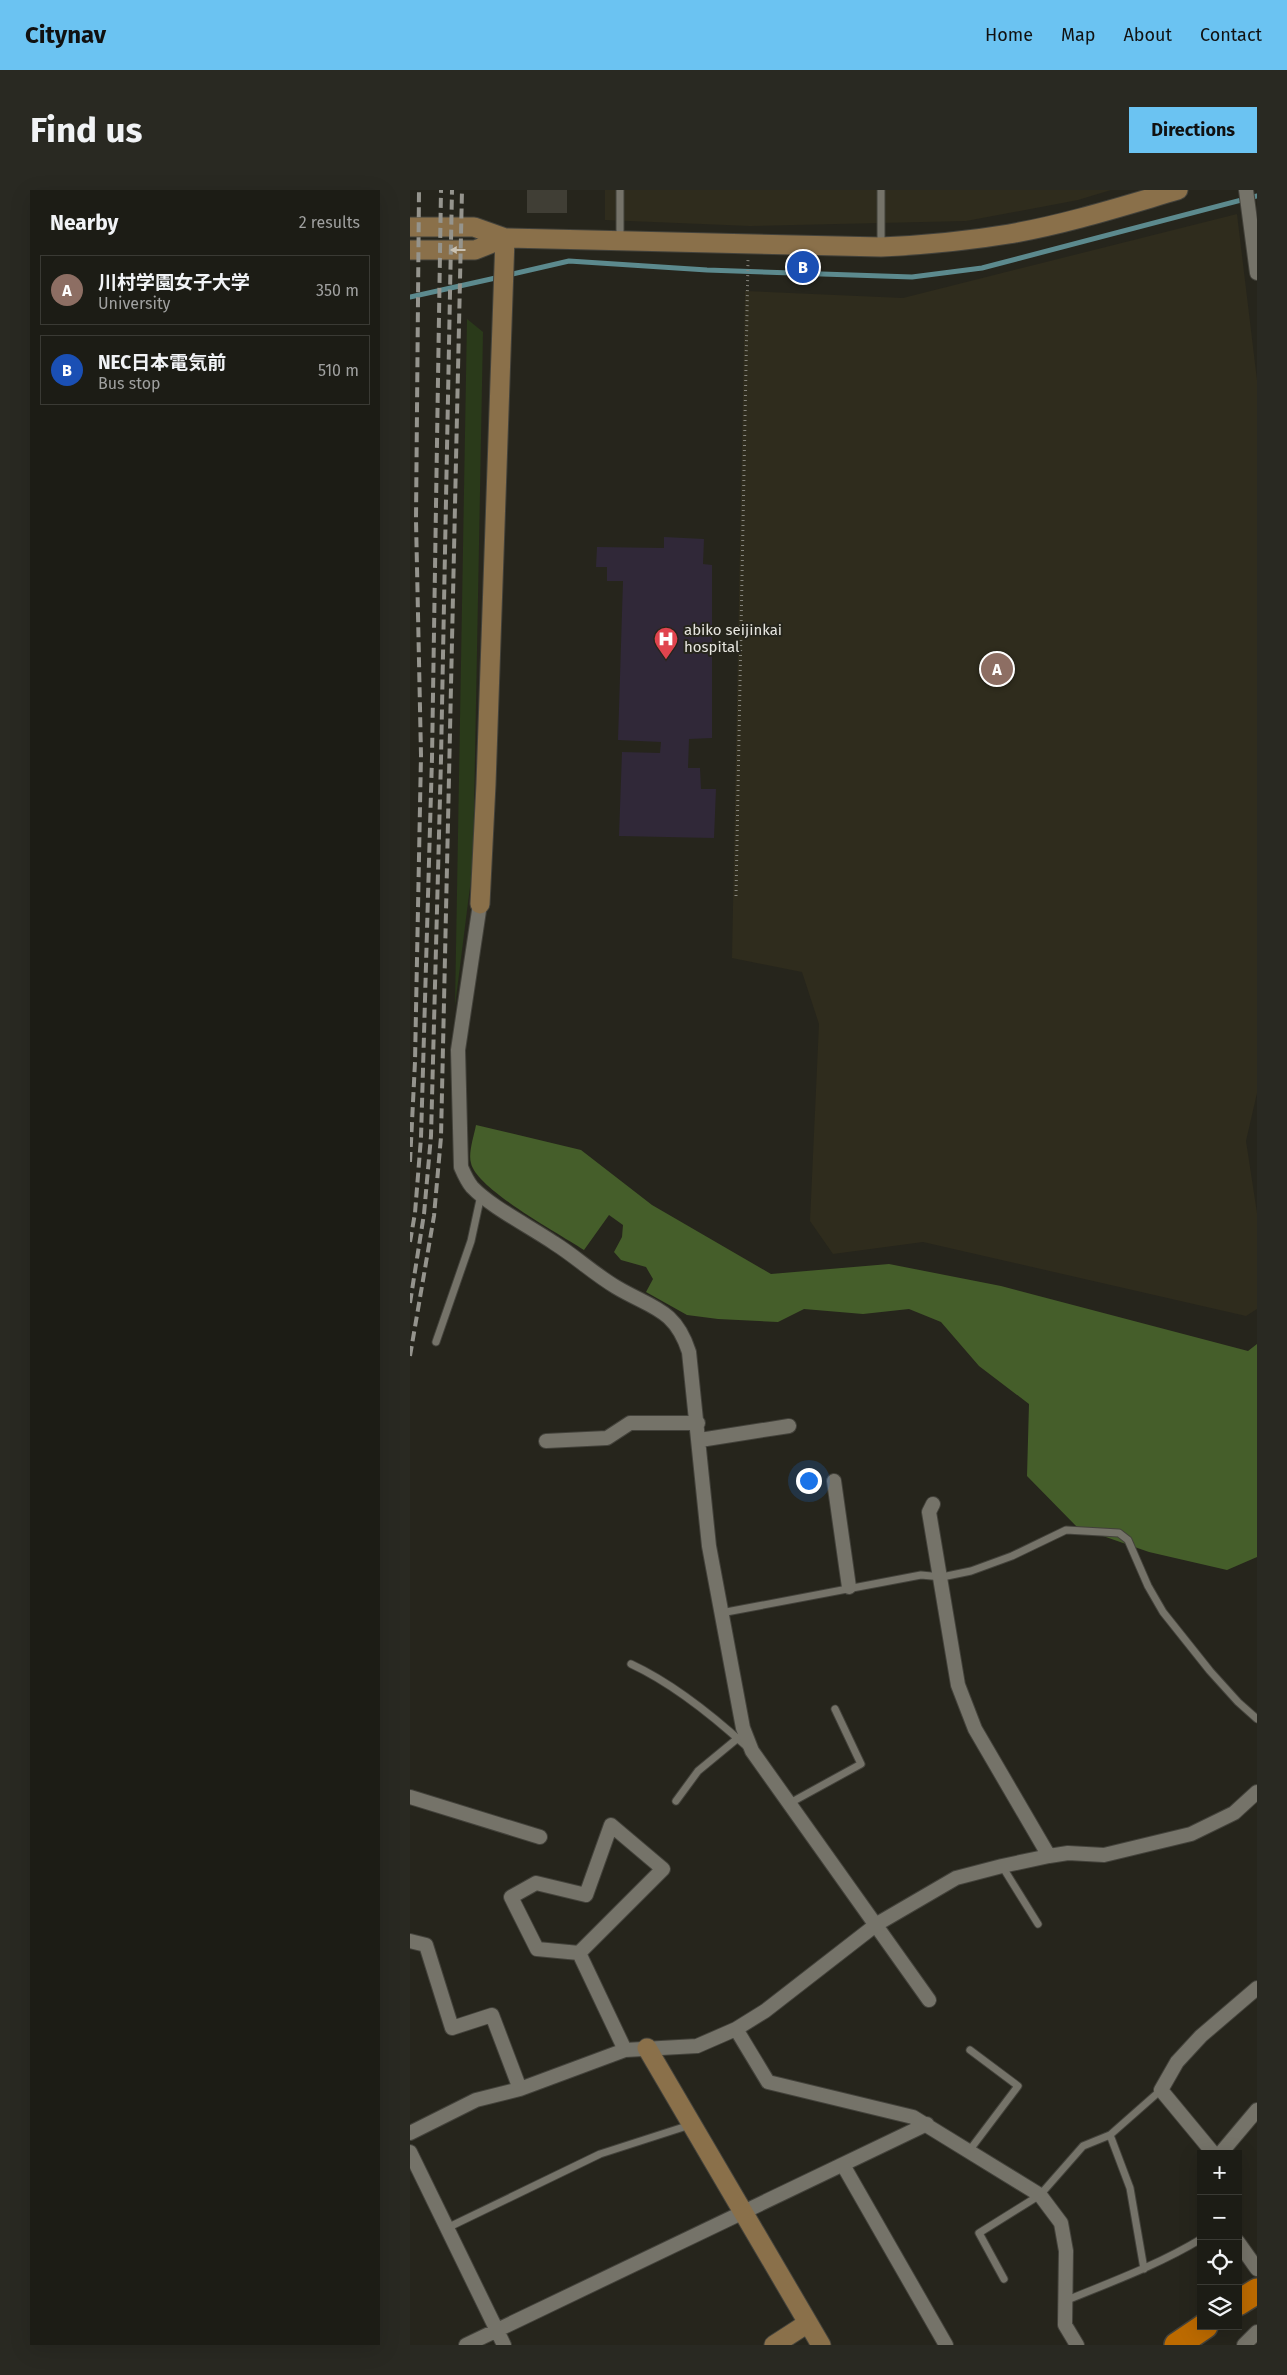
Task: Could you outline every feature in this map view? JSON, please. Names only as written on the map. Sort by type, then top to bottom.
[{"type":"highway","points":[[1242,2300],[1257,2291]]},
{"type":"highway","points":[[1177,2345],[1198,2330]]},
{"type":"street","points":[[410,227],[474,227],[505,238],[881,246],[937,244],[1010,234],[1070,221],[1178,190]]},
{"type":"street","points":[[1246,190],[1257,273]]},
{"type":"street","points":[[410,250],[475,250],[505,238]]},
{"type":"street","points":[[505,238],[488,735],[480,904],[458,1050],[461,1167],[465,1177],[481,1194],[615,1286],[661,1310],[683,1333],[689,1352],[700,1440],[708,1546],[743,1728],[752,1751],[877,1924],[929,2000]]},
{"type":"street","points":[[546,1441],[607,1438],[630,1423],[698,1423]]},
{"type":"street","points":[[700,1440],[789,1426]]},
{"type":"street","points":[[834,1481],[849,1588]]},
{"type":"street","points":[[933,1504],[929,1512],[942,1577],[958,1685],[975,1729],[1049,1856]]},
{"type":"street","points":[[410,2133],[476,2100],[520,2089],[625,2050],[697,2046],[736,2029],[765,2011],[877,1924],[956,1878],[1002,1866],[1068,1853],[1104,1856],[1191,1834],[1234,1813],[1257,1792]]},
{"type":"street","points":[[410,1797],[540,1837]]},
{"type":"street","points":[[611,1825],[663,1869],[580,1953],[537,1949],[511,1897],[536,1883],[586,1895],[611,1825]]},
{"type":"street","points":[[410,1941],[426,1945],[452,2028],[492,2015],[520,2089]]},
{"type":"street","points":[[580,1953],[625,2050]]},
{"type":"street","points":[[1211,2150],[1162,2090],[1177,2062],[1194,2042],[1257,1988]]},
{"type":"street","points":[[736,2029],[768,2082],[913,2116],[1040,2195],[1061,2223],[1066,2251],[1065,2325],[1078,2345]]},
{"type":"street","points":[[647,2048],[821,2345]]},
{"type":"street","points":[[1223,2150],[1257,2110]]},
{"type":"street","points":[[466,2345],[927,2124]]},
{"type":"street","points":[[410,2152],[504,2345]]},
{"type":"street","points":[[843,2165],[946,2345]]},
{"type":"street","points":[[1242,2248],[1257,2269]]},
{"type":"street","points":[[774,2345],[808,2323]]},
{"type":"street","points":[[1244,2345],[1257,2332]]},
{"type":"lane","points":[[620,190],[620,240]]},
{"type":"lane","points":[[881,190],[881,246]]},
{"type":"lane","points":[[436,1342],[471,1241],[481,1194]]},
{"type":"lane","points":[[721,1613],[921,1575],[942,1577],[971,1571],[1012,1556],[1066,1530],[1119,1533],[1128,1540],[1148,1586],[1163,1612],[1210,1671],[1257,1720]]},
{"type":"lane","points":[[631,1664],[656,1676],[738,1738],[752,1751]]},
{"type":"lane","points":[[790,1803],[860,1764],[835,1709]]},
{"type":"lane","points":[[676,1801],[698,1771],[738,1738]]},
{"type":"lane","points":[[1002,1866],[1038,1924]]},
{"type":"lane","points":[[969,2151],[1018,2086],[970,2050]]},
{"type":"lane","points":[[1004,2279],[979,2233],[1040,2195],[1083,2146],[1110,2134],[1162,2090]]},
{"type":"lane","points":[[447,2228],[600,2154],[692,2124]]},
{"type":"lane","points":[[1110,2134],[1130,2188],[1144,2269]]},
{"type":"lane","points":[[1065,2301],[1144,2269],[1179,2253],[1199,2240]]},
{"type":"path","points":[[736,896],[748,260]]},
{"type":"shaded area","points":[[605,190],[1111,190],[1078,200],[966,221],[750,226],[605,220]]},
{"type":"shaded area","points":[[1237,214],[1257,380],[1257,1093],[1246,1141],[1257,1213],[1257,1309],[1246,1316],[923,1242],[833,1254],[810,1221],[819,1024],[802,972],[732,958],[745,291],[903,298]]},
{"type":"shaded area","name":"abiko seijinkai hospital","points":[[664,537],[704,539],[703,564],[712,565],[712,738],[689,739],[688,768],[700,768],[701,789],[716,789],[714,838],[619,836],[622,752],[660,753],[661,742],[618,740],[623,581],[607,581],[607,567],[596,567],[597,547],[664,548]]},
{"type":"green space","points":[[467,319],[483,332],[473,863],[455,1006]]},
{"type":"green space","points":[[476,1125],[581,1150],[652,1205],[771,1274],[889,1264],[1001,1286],[1248,1351],[1257,1344],[1257,1557],[1227,1570],[1149,1552],[1077,1527],[1027,1476],[1029,1404],[979,1366],[941,1322],[909,1309],[863,1314],[804,1309],[778,1322],[718,1319],[687,1315],[646,1292],[653,1279],[646,1267],[621,1260],[614,1252],[622,1237],[623,1225],[609,1215],[584,1250],[520,1210],[487,1185],[476,1174],[470,1159]]},
{"type":"building","points":[[527,190],[567,190],[567,213],[527,213]]},
{"type":"waterway","points":[[508,275],[569,261],[707,270],[912,277],[982,268],[1257,196]]},
{"type":"waterway","points":[[410,297],[500,277]]},
{"type":"railway","points":[[410,1162],[415,1062],[421,755],[416,520],[419,190]]},
{"type":"railway","points":[[410,1242],[415,1213],[421,1138],[432,758],[441,190]]},
{"type":"railway","points":[[410,1303],[424,1214],[431,1136],[441,759],[452,190]]},
{"type":"railway","points":[[410,1356],[434,1216],[441,1137],[462,190]]},
{"type":"place","name":"NEC日本電気前","points":[[803,267]]},
{"type":"place","name":"abiko seijinkai hospital","points":[[666,660]]},
{"type":"place","name":"川村学園女子大学","points":[[997,669]]}]
